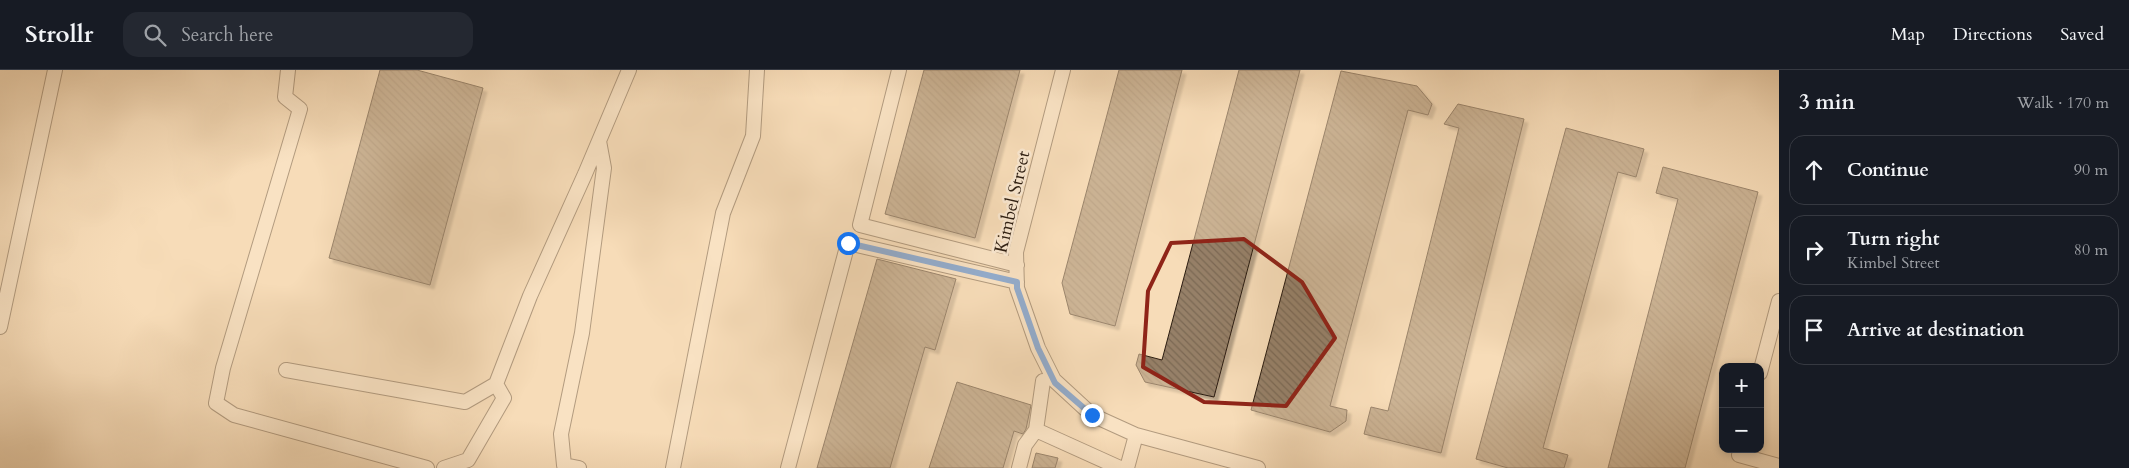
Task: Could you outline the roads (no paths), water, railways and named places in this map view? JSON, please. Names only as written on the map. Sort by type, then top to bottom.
[{"type":"street","points":[[0,327],[55,70]]},
{"type":"street","points":[[288,70],[285,97],[300,109],[223,368],[216,403],[234,415],[427,468]]},
{"type":"street","points":[[286,370],[465,402],[496,384],[530,296],[629,70]]},
{"type":"street","points":[[673,468],[723,213],[753,136],[756,70]]},
{"type":"street","points":[[899,70],[860,225],[1016,265]]},
{"type":"street","name":"Kimbel Street","points":[[1063,70],[1016,252],[1017,288],[1038,348],[1055,383],[1092,415],[1136,434],[1212,462],[1258,468]]},
{"type":"street","points":[[579,468],[564,465],[560,434],[582,333],[604,168],[599,141]]},
{"type":"street","points":[[788,468],[848,243],[1017,282]]},
{"type":"street","points":[[1764,364],[1774,340],[1778,307]]},
{"type":"street","points":[[1019,468],[1025,445],[1036,430],[1043,381]]},
{"type":"street","points":[[444,468],[468,460],[504,398],[496,384]]},
{"type":"street","points":[[1036,430],[1120,468]]},
{"type":"street","points":[[1128,468],[1136,434]]},
{"type":"street","points":[[1738,457],[1778,462]]}]
